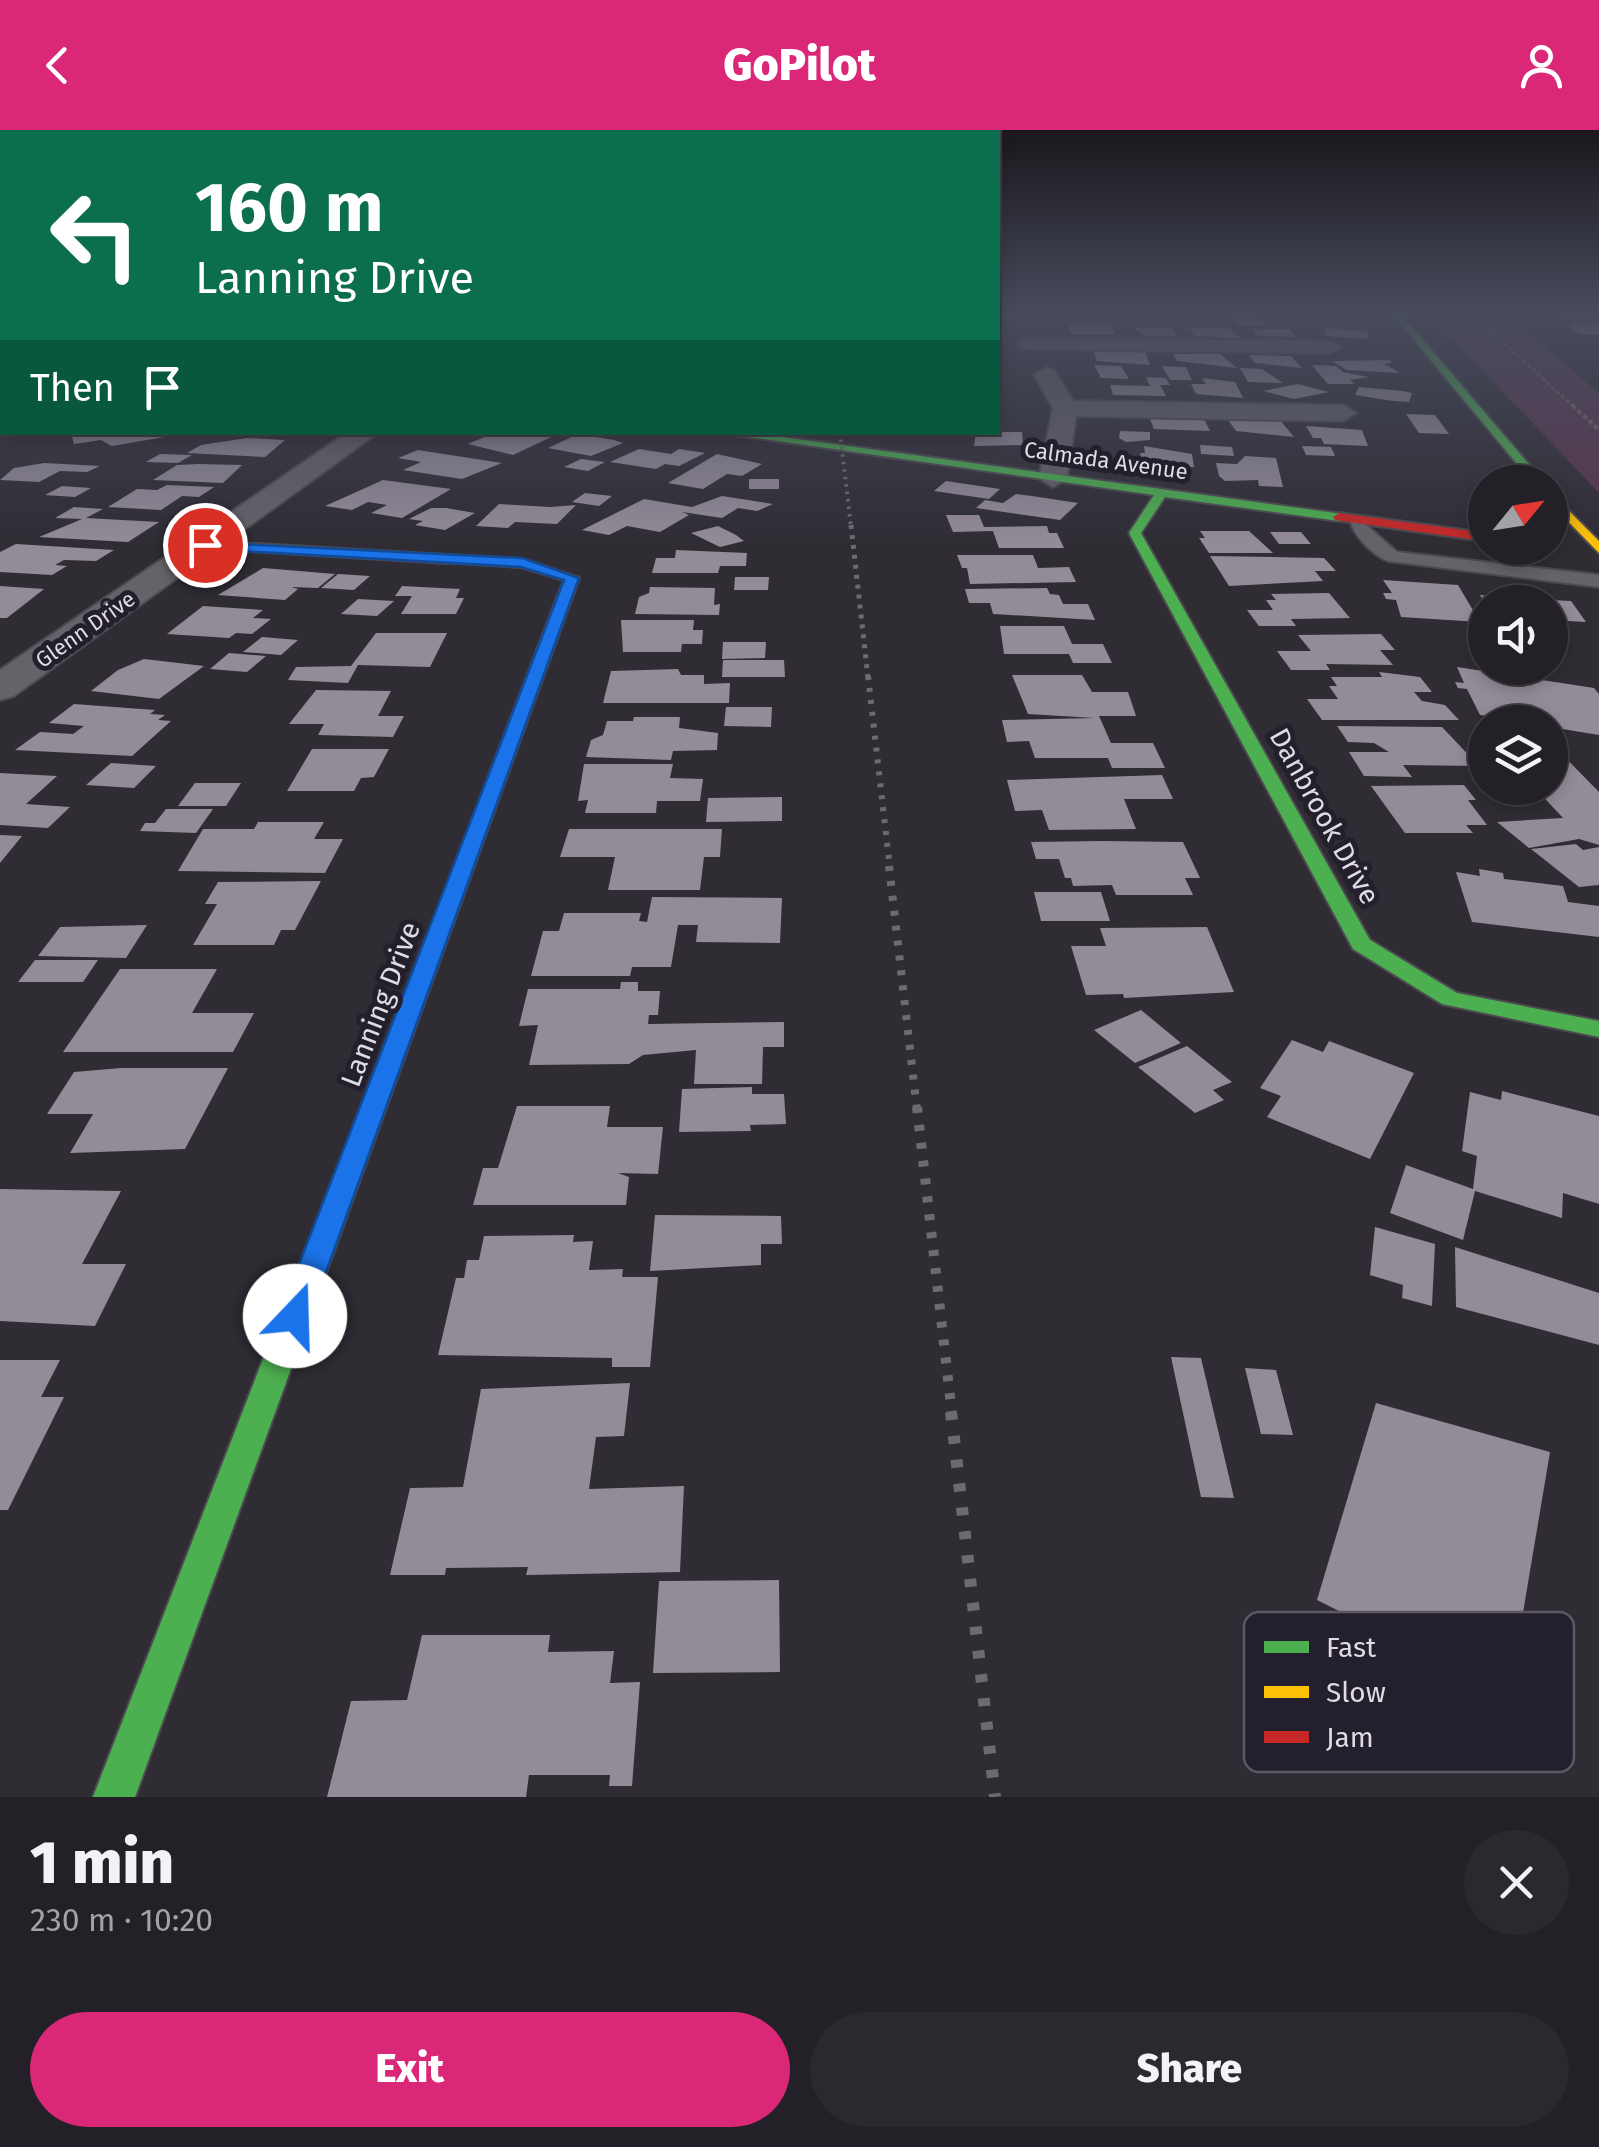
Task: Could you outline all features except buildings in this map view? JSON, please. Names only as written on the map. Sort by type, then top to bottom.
[{"type":"street","points":[[1053,478],[1065,408],[1055,390]]},
{"type":"street","points":[[1460,390],[1524,465]]},
{"type":"street","points":[[1065,408],[1343,413]]},
{"type":"street","name":"Glenn Drive","points":[[0,688],[362,435]]},
{"type":"street","name":"Calmada Avenue","points":[[742,435],[1468,535]]},
{"type":"street","name":"Danbrook Drive","points":[[1160,494],[1136,533],[1360,944],[1450,998],[1599,1029]]},
{"type":"street","points":[[1568,516],[1599,550]]},
{"type":"street","name":"Lanning Drive","points":[[114,1797],[572,578],[522,562],[205,545]]},
{"type":"street","points":[[1568,548],[1599,550]]},
{"type":"lane","points":[[1356,521],[1383,553],[1394,558],[1599,581]]},
{"type":"path","points":[[1555,390],[1599,430]]},
{"type":"shaded area","points":[[1501,390],[1595,390],[1599,393],[1599,493]]},
{"type":"railway","points":[[840,435],[851,527]]},
{"type":"railway","points":[[851,525],[868,678]]},
{"type":"railway","points":[[868,676],[890,869]]},
{"type":"railway","points":[[889,866],[917,1110]]},
{"type":"railway","points":[[917,1107],[952,1414]]},
{"type":"railway","points":[[951,1412],[995,1797]]},
{"type":"traffic: fast","points":[[1460,390],[1524,465]]},
{"type":"traffic: fast","points":[[741,435],[1339,517]]},
{"type":"traffic: fast","points":[[1161,494],[1135,533],[1361,944],[1450,999],[1599,1029]]},
{"type":"traffic: fast","points":[[205,545],[447,559]]},
{"type":"traffic: fast","points":[[114,1797],[459,880]]},
{"type":"traffic: slow","points":[[1568,515],[1599,549]]},
{"type":"traffic: slow","points":[[447,559],[522,563],[572,578],[459,880]]},
{"type":"traffic: jam","points":[[1339,517],[1468,535]]},
{"type":"route","points":[[205,545],[522,562],[572,578],[295,1316]]}]
